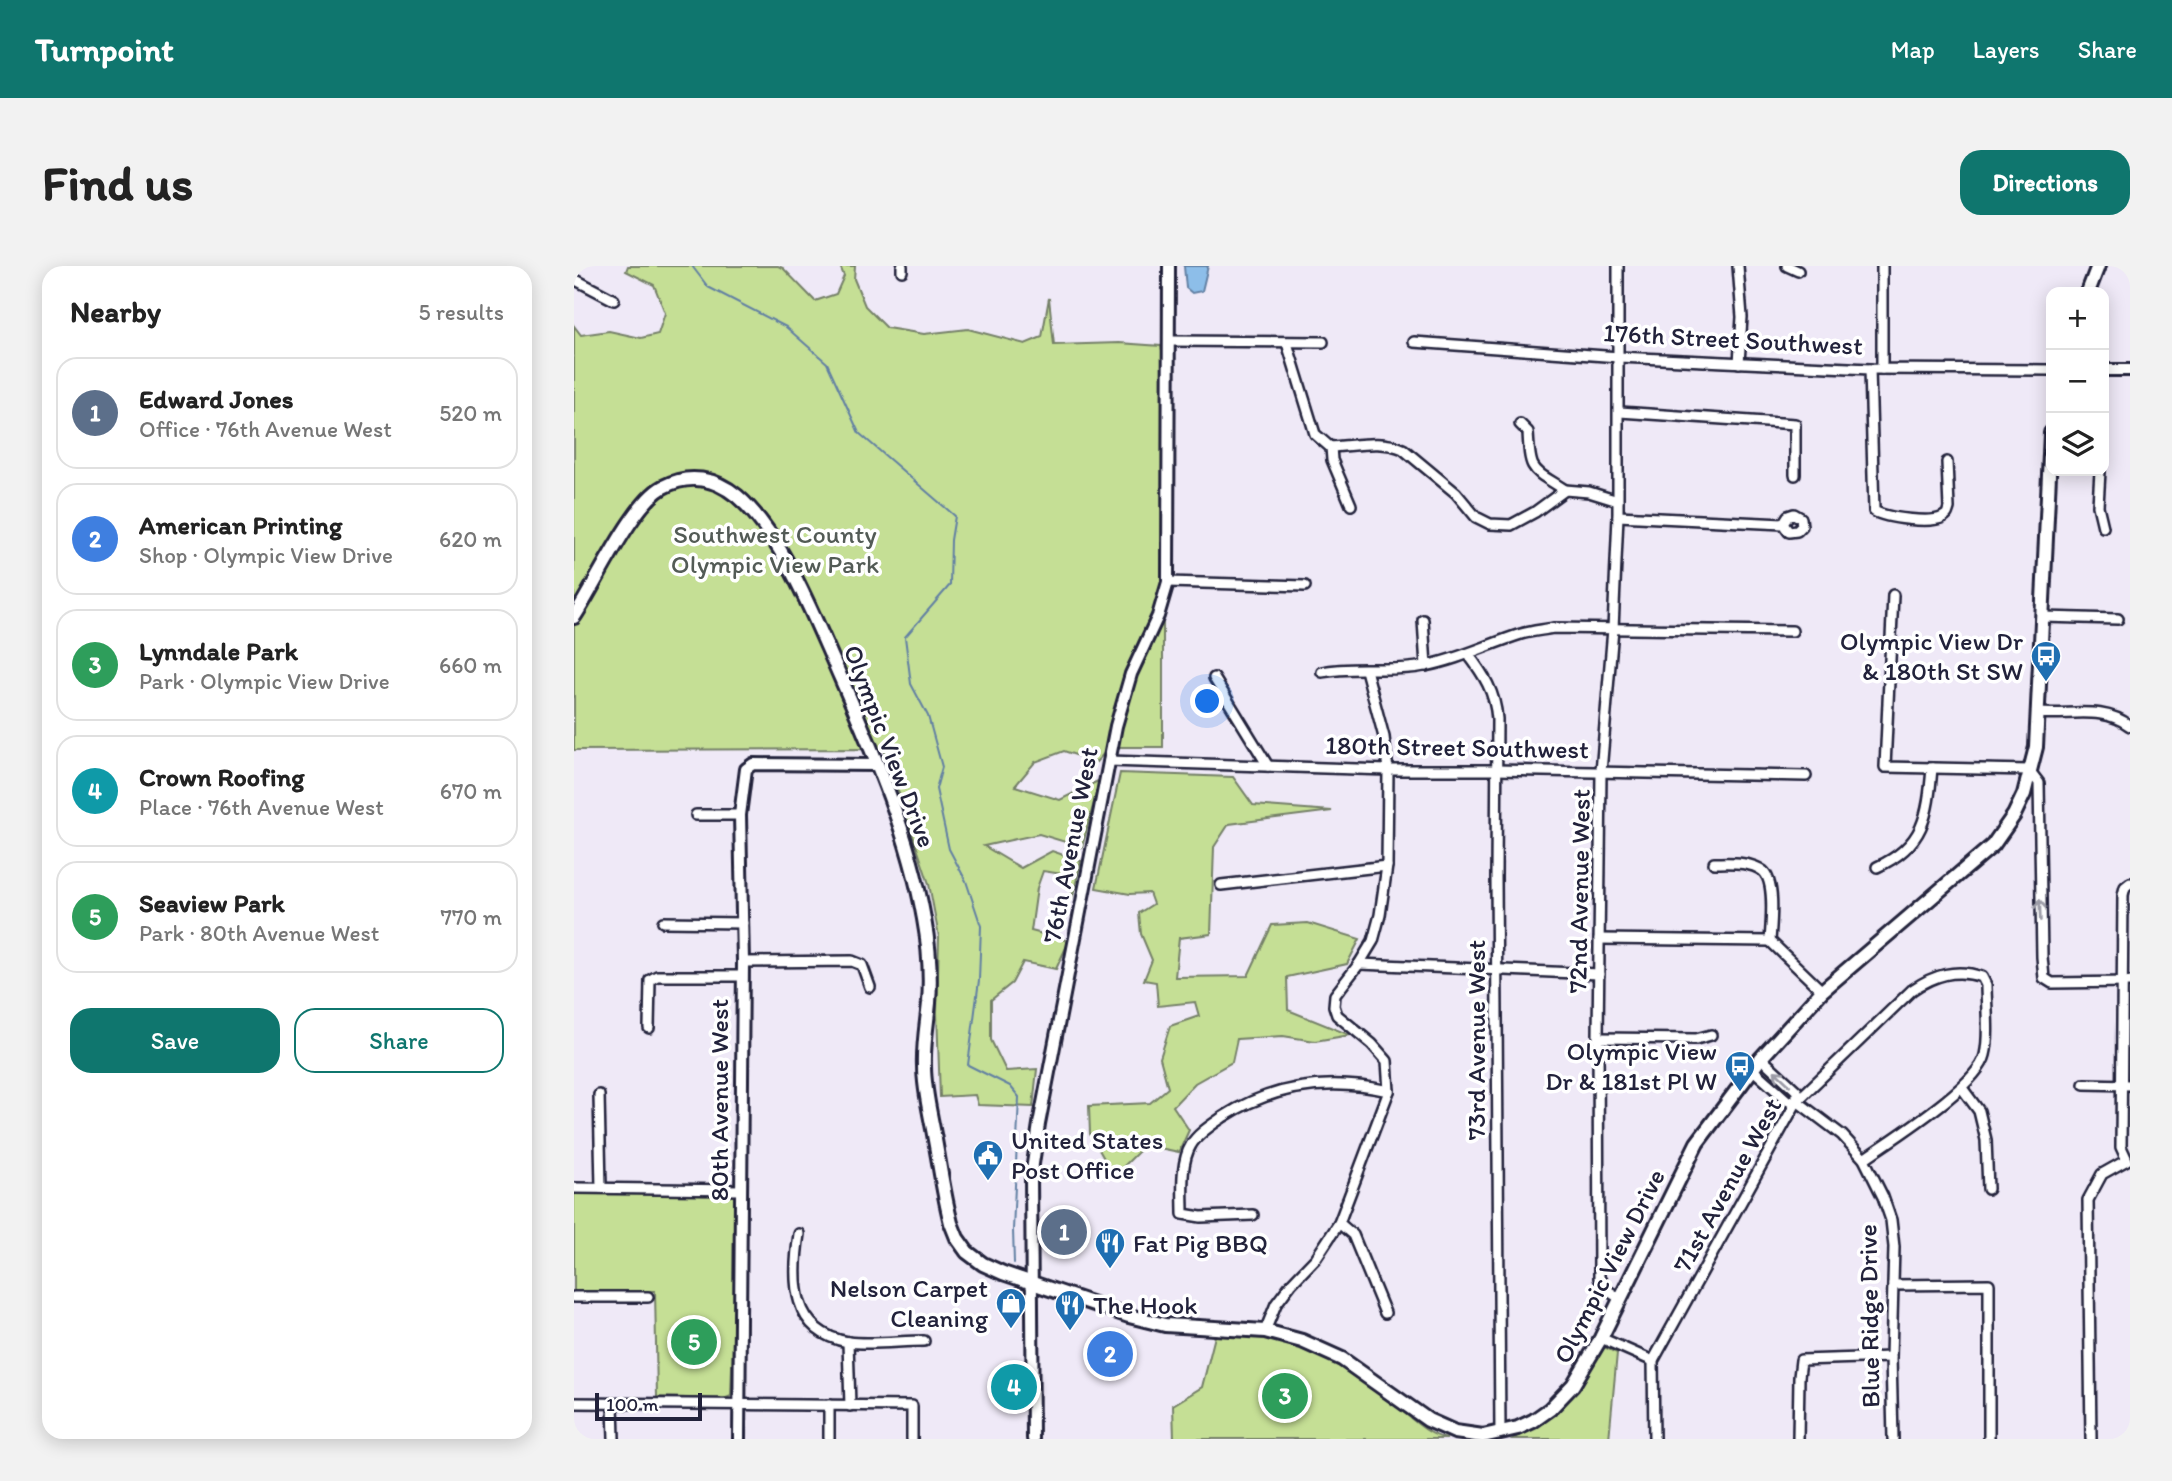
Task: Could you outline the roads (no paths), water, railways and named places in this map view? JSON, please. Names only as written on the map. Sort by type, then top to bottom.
[{"type":"main road","points":[[2090,287],[2098,266]]},
{"type":"main road","name":"Olympic View Drive","points":[[574,617],[625,532],[651,495],[664,486],[681,480],[696,478],[714,482],[736,495],[750,509],[780,552],[816,622],[898,817],[925,921],[929,987],[924,1072],[951,1223],[960,1242],[973,1257],[990,1268],[1129,1316],[1165,1325],[1265,1331],[1302,1341],[1342,1359],[1408,1407],[1443,1428],[1469,1435],[1500,1433],[1533,1421],[1550,1409],[1573,1385],[1601,1338],[1697,1143],[1756,1063],[1822,991],[1993,845],[2014,815],[2024,794],[2036,747],[2049,476]]},
{"type":"street","name":"76th Avenue West","points":[[1032,1439],[1033,1163],[1109,761],[1128,683],[1158,616],[1168,582],[1169,266]]},
{"type":"street","name":"72nd Avenue West","points":[[1618,266],[1618,516],[1614,629],[1601,772],[1598,1038],[1599,1278],[1607,1290],[1619,1298]]},
{"type":"street","points":[[1738,266],[1742,317],[1739,363]]},
{"type":"street","points":[[1787,266],[1798,271]]},
{"type":"street","points":[[1882,266],[1882,369]]},
{"type":"street","points":[[574,279],[614,300]]},
{"type":"street","points":[[1169,341],[1323,342]]},
{"type":"street","name":"176th Street Southwest","points":[[1414,342],[1619,357],[1871,369],[2046,370]]},
{"type":"street","points":[[1287,343],[1315,434],[1331,447],[1380,443],[1403,449],[1456,493],[1476,517],[1490,524],[1511,526],[1565,490]]},
{"type":"street","points":[[1871,369],[1874,511],[1882,516],[1906,519],[1940,519],[1947,514],[1949,508],[1947,462]]},
{"type":"street","points":[[2109,372],[2130,370]]},
{"type":"street","points":[[1620,412],[1795,424],[1795,475]]},
{"type":"street","points":[[1520,424],[1528,432],[1530,462],[1535,471],[1565,490],[1589,492],[1618,501]]},
{"type":"street","points":[[1331,447],[1332,460],[1351,505]]},
{"type":"street","points":[[2100,476],[2098,506],[2103,527]]},
{"type":"street","points":[[1618,516],[1783,524]]},
{"type":"street","points":[[1168,582],[1306,586]]},
{"type":"street","points":[[1893,595],[1885,767],[2029,770],[2039,783],[2044,978],[2052,983],[2125,982]]},
{"type":"street","points":[[2043,617],[2118,619]]},
{"type":"street","points":[[1423,620],[1426,666]]},
{"type":"street","points":[[1322,672],[1337,669],[1395,670],[1426,666],[1523,634],[1553,628],[1792,631]]},
{"type":"street","name":"73rd Avenue West","points":[[1468,654],[1490,685],[1496,702],[1500,1433]]},
{"type":"street","points":[[1265,1331],[1276,1304],[1316,1258],[1339,1223],[1389,1091],[1387,1060],[1337,1015],[1334,1006],[1335,995],[1373,941],[1380,915],[1387,866],[1388,770],[1384,737],[1366,670]]},
{"type":"street","points":[[1214,678],[1268,766]]},
{"type":"street","points":[[2039,713],[2099,712],[2112,715],[2130,726]]},
{"type":"street","name":"180th Street Southwest","points":[[1109,761],[1388,770],[1496,769],[1806,776]]},
{"type":"street","name":"80th Avenue West","points":[[739,1439],[742,785],[746,769],[751,765],[878,765]]},
{"type":"street","points":[[1877,867],[1895,859],[1913,842],[1923,825],[1929,808],[1932,768]]},
{"type":"street","points":[[696,815],[740,815]]},
{"type":"street","points":[[1714,863],[1739,863],[1764,872],[1772,904],[1770,941]]},
{"type":"street","points":[[1221,885],[1387,866]]},
{"type":"street","points":[[2091,1439],[2088,1200],[2102,1174],[2129,1161],[2121,1147],[2125,1085],[2123,895],[2125,887],[2130,883]]},
{"type":"street","points":[[663,922],[743,923]]},
{"type":"street","points":[[1599,939],[1770,941],[1822,991]]},
{"type":"street","points":[[743,962],[852,961],[862,965],[870,987]]},
{"type":"street","points":[[1359,964],[1600,974]]},
{"type":"street","name":"71st Avenue West","points":[[1654,1439],[1653,1361],[1797,1101],[1912,990],[1928,979],[1948,973],[1969,973],[1982,977],[1986,985],[1986,1053],[1981,1067],[1962,1087]]},
{"type":"street","points":[[649,1028],[648,991],[650,981],[657,976],[742,976]]},
{"type":"street","points":[[1598,1038],[1696,1039],[1711,1035]]},
{"type":"street","name":"Blue Ridge Drive","points":[[1756,1063],[1788,1101],[1797,1101],[1842,1135],[1864,1159],[1883,1197],[1891,1220],[1894,1284],[1891,1357],[1893,1439]]},
{"type":"street","points":[[1253,1215],[1201,1217],[1183,1214],[1184,1166],[1191,1144],[1212,1124],[1245,1103],[1278,1091],[1323,1083],[1359,1084],[1389,1091]]},
{"type":"street","points":[[2084,1084],[2125,1085]]},
{"type":"street","points":[[1864,1159],[1962,1087],[1979,1111],[1984,1131],[1988,1189]]},
{"type":"street","points":[[599,1095],[601,1188]]},
{"type":"street","points":[[574,1188],[741,1189]]},
{"type":"street","points":[[1339,1223],[1353,1235],[1385,1313]]},
{"type":"street","points":[[799,1234],[795,1258],[797,1300],[804,1316],[818,1330],[848,1342],[924,1341]]},
{"type":"street","points":[[1894,1284],[1989,1284],[1989,1439]]},
{"type":"street","points":[[574,1297],[648,1297]]},
{"type":"street","points":[[1601,1338],[1653,1361]]},
{"type":"street","points":[[848,1342],[850,1406]]},
{"type":"street","points":[[1798,1439],[1801,1360],[1891,1357]]},
{"type":"street","points":[[574,1404],[912,1406],[912,1439]]},
{"type":"street","points":[[613,1404],[614,1439]]},
{"type":"street","points":[[829,1405],[829,1439]]},
{"type":"water","points":[[1184,266],[1208,266],[1202,291],[1192,293],[1186,288]]},
{"type":"waterway","points":[[692,266],[708,287],[786,327],[827,363],[859,433],[955,516],[951,540],[950,585],[905,637],[911,684],[928,716],[942,767],[936,789],[949,849],[966,881],[981,926],[979,980],[968,1065],[1010,1086],[1019,1097],[1014,1263]]},
{"type":"place","name":"Olympic View Dr & 180th St SW","points":[[2046,683]]},
{"type":"place","name":"Olympic View Dr & 181st Pl W","points":[[1740,1093]]},
{"type":"place","name":"United States Post Office","points":[[988,1182]]},
{"type":"place","name":"Edward Jones","points":[[1064,1232]]},
{"type":"place","name":"Fat Pig BBQ","points":[[1110,1270]]},
{"type":"place","name":"Nelson Carpet Cleaning","points":[[1011,1330]]},
{"type":"place","name":"The Hook","points":[[1070,1332]]},
{"type":"place","name":"Seaview Park","points":[[694,1342]]},
{"type":"place","name":"American Printing","points":[[1110,1354]]},
{"type":"place","name":"Crown Roofing","points":[[1014,1387]]},
{"type":"place","name":"Lynndale Park","points":[[1285,1396]]},
{"type":"park label","name":"Southwest County Olympic View Park","points":[[775,549]]}]
